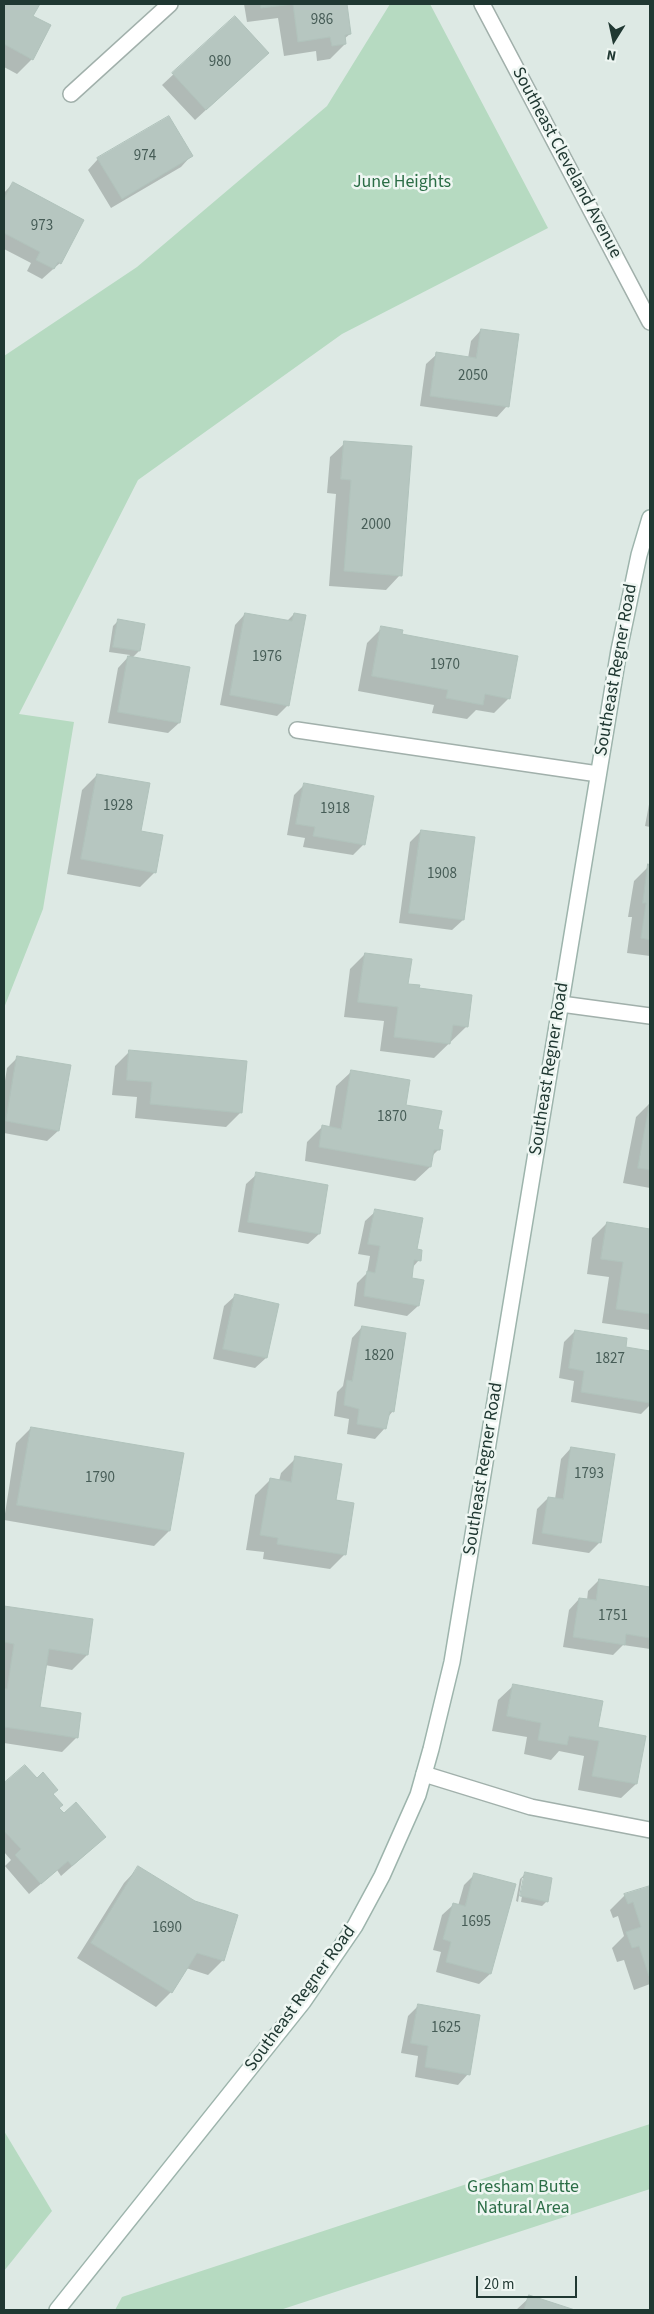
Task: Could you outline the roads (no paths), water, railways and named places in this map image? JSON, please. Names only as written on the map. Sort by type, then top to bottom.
[{"type":"street","points":[[71,94],[170,4]]},
{"type":"street","name":"Southeast Cleveland Avenue","points":[[482,4],[650,322]]},
{"type":"street","name":"Southeast Regner Road","points":[[57,2310],[303,2002],[355,1926],[382,1876],[403,1832],[424,1774],[452,1662],[619,650],[639,555],[650,518]]},
{"type":"street","points":[[297,730],[598,774]]},
{"type":"street","points":[[561,1004],[650,1016]]},
{"type":"street","points":[[424,1774],[531,1807],[650,1830]]},
{"type":"park label","name":"June Heights","points":[[402,183]]},
{"type":"park label","name":"Gresham Butte Natural Area","points":[[523,2198]]}]
